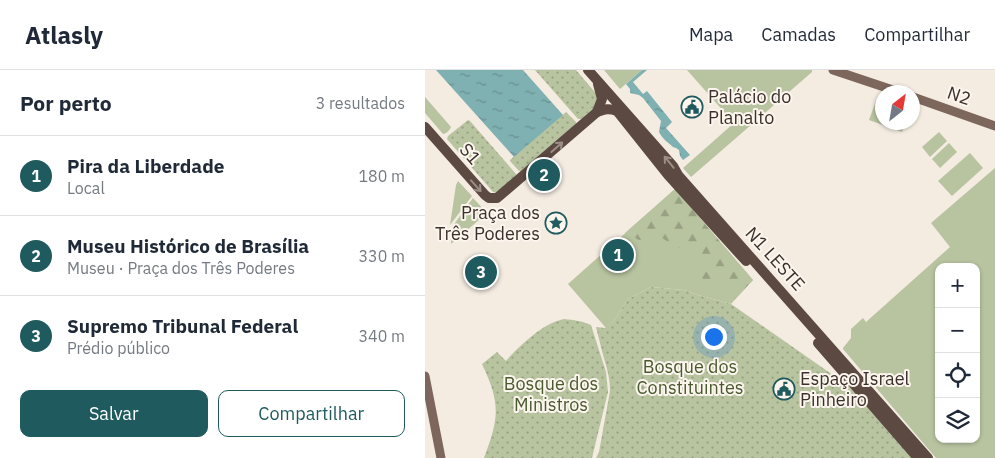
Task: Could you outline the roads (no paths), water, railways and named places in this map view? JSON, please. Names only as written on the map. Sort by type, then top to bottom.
[{"type":"highway","name":"N1 LESTE","points":[[588,70],[673,166],[678,175],[928,458]]},
{"type":"highway","points":[[597,80],[602,99],[597,112]]},
{"type":"highway","name":"N1 LESTE","points":[[597,112],[606,109],[617,111],[668,175],[786,306],[918,458]]},
{"type":"highway","name":"S1","points":[[425,127],[479,189],[489,198],[493,199],[501,195],[597,112]]},
{"type":"main road","points":[[833,70],[878,85]]},
{"type":"main road","name":"N2","points":[[920,99],[995,126]]},
{"type":"main road","points":[[425,376],[441,458]]},
{"type":"water","points":[[436,70],[523,70],[563,115],[514,157]]},
{"type":"water","points":[[642,70],[647,70],[633,82],[643,94],[647,91],[672,122],[666,128],[690,155],[683,160],[679,150],[664,139],[659,132],[661,121],[643,98],[630,93],[630,89],[626,84]]},
{"type":"place","name":"Palácio do Planalto","points":[[692,107]]},
{"type":"place","name":"Museu Histórico de Brasília","points":[[544,175]]},
{"type":"place","name":"Praça dos Três Poderes","points":[[556,223]]},
{"type":"place","name":"Pira da Liberdade","points":[[618,255]]},
{"type":"place","name":"Supremo Tribunal Federal","points":[[481,272]]},
{"type":"place","name":"Espaço Israel Pinheiro","points":[[784,389]]},
{"type":"park label","name":"Bosque dos Constituintes","points":[[690,377]]},
{"type":"park label","name":"Bosque dos Ministros","points":[[551,394]]}]
